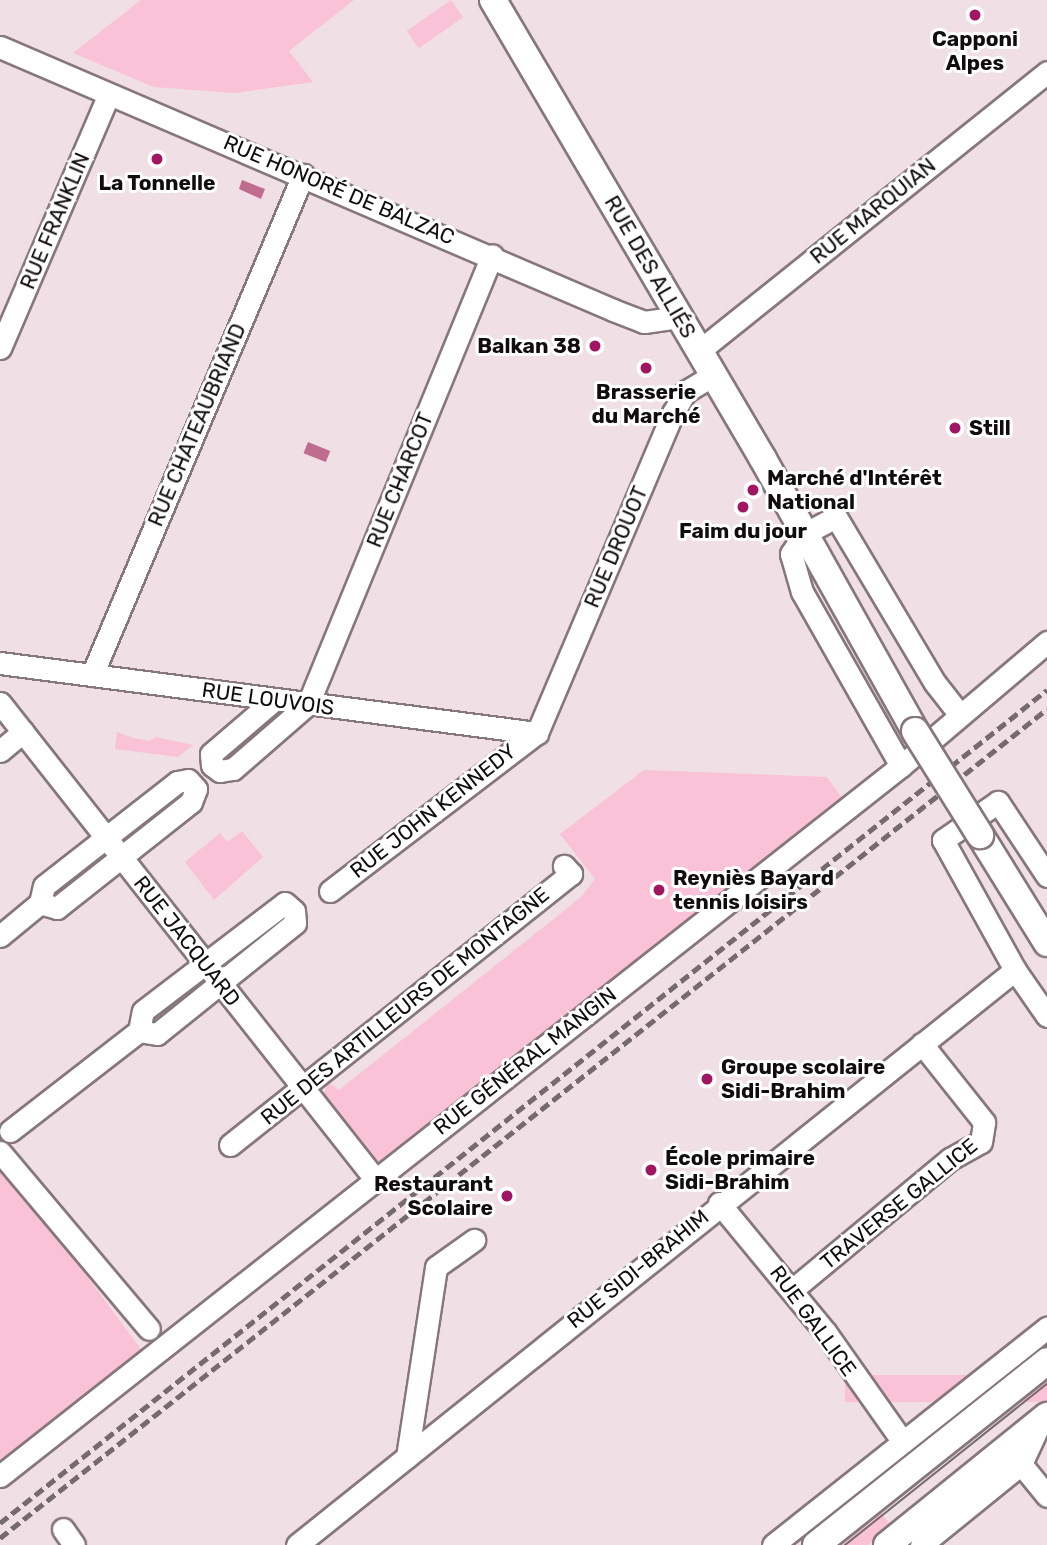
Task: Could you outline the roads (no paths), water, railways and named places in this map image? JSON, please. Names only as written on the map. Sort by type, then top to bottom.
[{"type":"main road","name":"RUE DES ALLIÉS","points":[[493,0],[713,375],[915,731],[1047,943]]},
{"type":"main road","points":[[816,1545],[1047,1361]]},
{"type":"main road","points":[[887,1545],[1044,1418]]},
{"type":"street","name":"RUE HONORÉ DE BALZAC","points":[[0,47],[644,322],[679,317]]},
{"type":"street","name":"RUE MARQUIAN","points":[[699,351],[1047,72]]},
{"type":"street","name":"RUE FRANKLIN","points":[[0,348],[109,94]]},
{"type":"street","name":"RUE CHATEAUBRIAND","points":[[92,674],[303,176]]},
{"type":"street","name":"RUE CHARCOT","points":[[308,704],[492,255]]},
{"type":"street","name":"RUE DROUOT","points":[[537,733],[673,413],[685,392],[713,375]]},
{"type":"street","points":[[901,765],[802,593],[791,554],[804,534],[836,517],[935,683],[960,715]]},
{"type":"street","name":"RUE GÉNÉRAL MANGIN","points":[[0,1476],[901,765],[1047,642]]},
{"type":"street","name":"RUE LOUVOIS","points":[[0,663],[537,733]]},
{"type":"street","points":[[274,700],[211,754],[212,765],[220,771],[233,769],[308,704]]},
{"type":"street","name":"RUE JACQUARD","points":[[3,712],[23,733],[375,1180]]},
{"type":"street","points":[[0,751],[23,733]]},
{"type":"street","name":"RUE JOHN KENNEDY","points":[[330,891],[537,733]]},
{"type":"street","points":[[0,936],[40,903],[44,886],[177,782],[188,780],[197,789],[191,802],[57,908],[40,903]]},
{"type":"street","points":[[1047,876],[998,802],[943,840],[1015,970],[1047,1016]]},
{"type":"street","name":"RUE DES ARTILLEURS DE MONTAGNE","points":[[230,1145],[571,874],[564,866]]},
{"type":"street","points":[[10,1131],[139,1031],[143,1011],[204,962],[274,908],[285,903],[294,911],[295,923],[157,1034],[139,1031]]},
{"type":"street","name":"RUE SIDI-BRAHIM","points":[[297,1545],[719,1203],[1015,970]]},
{"type":"street","name":"TRAVERSE GALLICE","points":[[792,1290],[950,1159],[981,1142],[984,1122],[922,1044]]},
{"type":"street","points":[[0,1152],[149,1329]]},
{"type":"street","name":"RUE GALLICE","points":[[719,1203],[792,1290],[902,1442]]},
{"type":"street","points":[[407,1457],[436,1267],[474,1240]]},
{"type":"street","points":[[773,1545],[1047,1328]]},
{"type":"street","points":[[921,1545],[1021,1464],[1044,1418]]},
{"type":"street","points":[[1021,1464],[1047,1496]]},
{"type":"tram line","points":[[845,1545],[1047,1384]]},
{"type":"railway","points":[[0,1523],[1047,690]]},
{"type":"railway","points":[[0,1538],[1047,709]]},
{"type":"place","name":"Capponi Alpes","points":[[975,15]]},
{"type":"place","name":"La Tonnelle","points":[[157,159]]},
{"type":"place","name":"Balkan 38","points":[[595,346]]},
{"type":"place","name":"Brasserie du Marché","points":[[646,368]]},
{"type":"place","name":"Still","points":[[955,428]]},
{"type":"place","name":"Marché d'Intérêt National","points":[[753,490]]},
{"type":"place","name":"Faim du jour","points":[[743,507]]},
{"type":"place","name":"Reyniès Bayard tennis loisirs","points":[[659,890]]},
{"type":"place","name":"Groupe scolaire Sidi-Brahim","points":[[707,1079]]},
{"type":"place","name":"École primaire Sidi-Brahim","points":[[651,1170]]},
{"type":"place","name":"Restaurant Scolaire","points":[[507,1196]]}]
